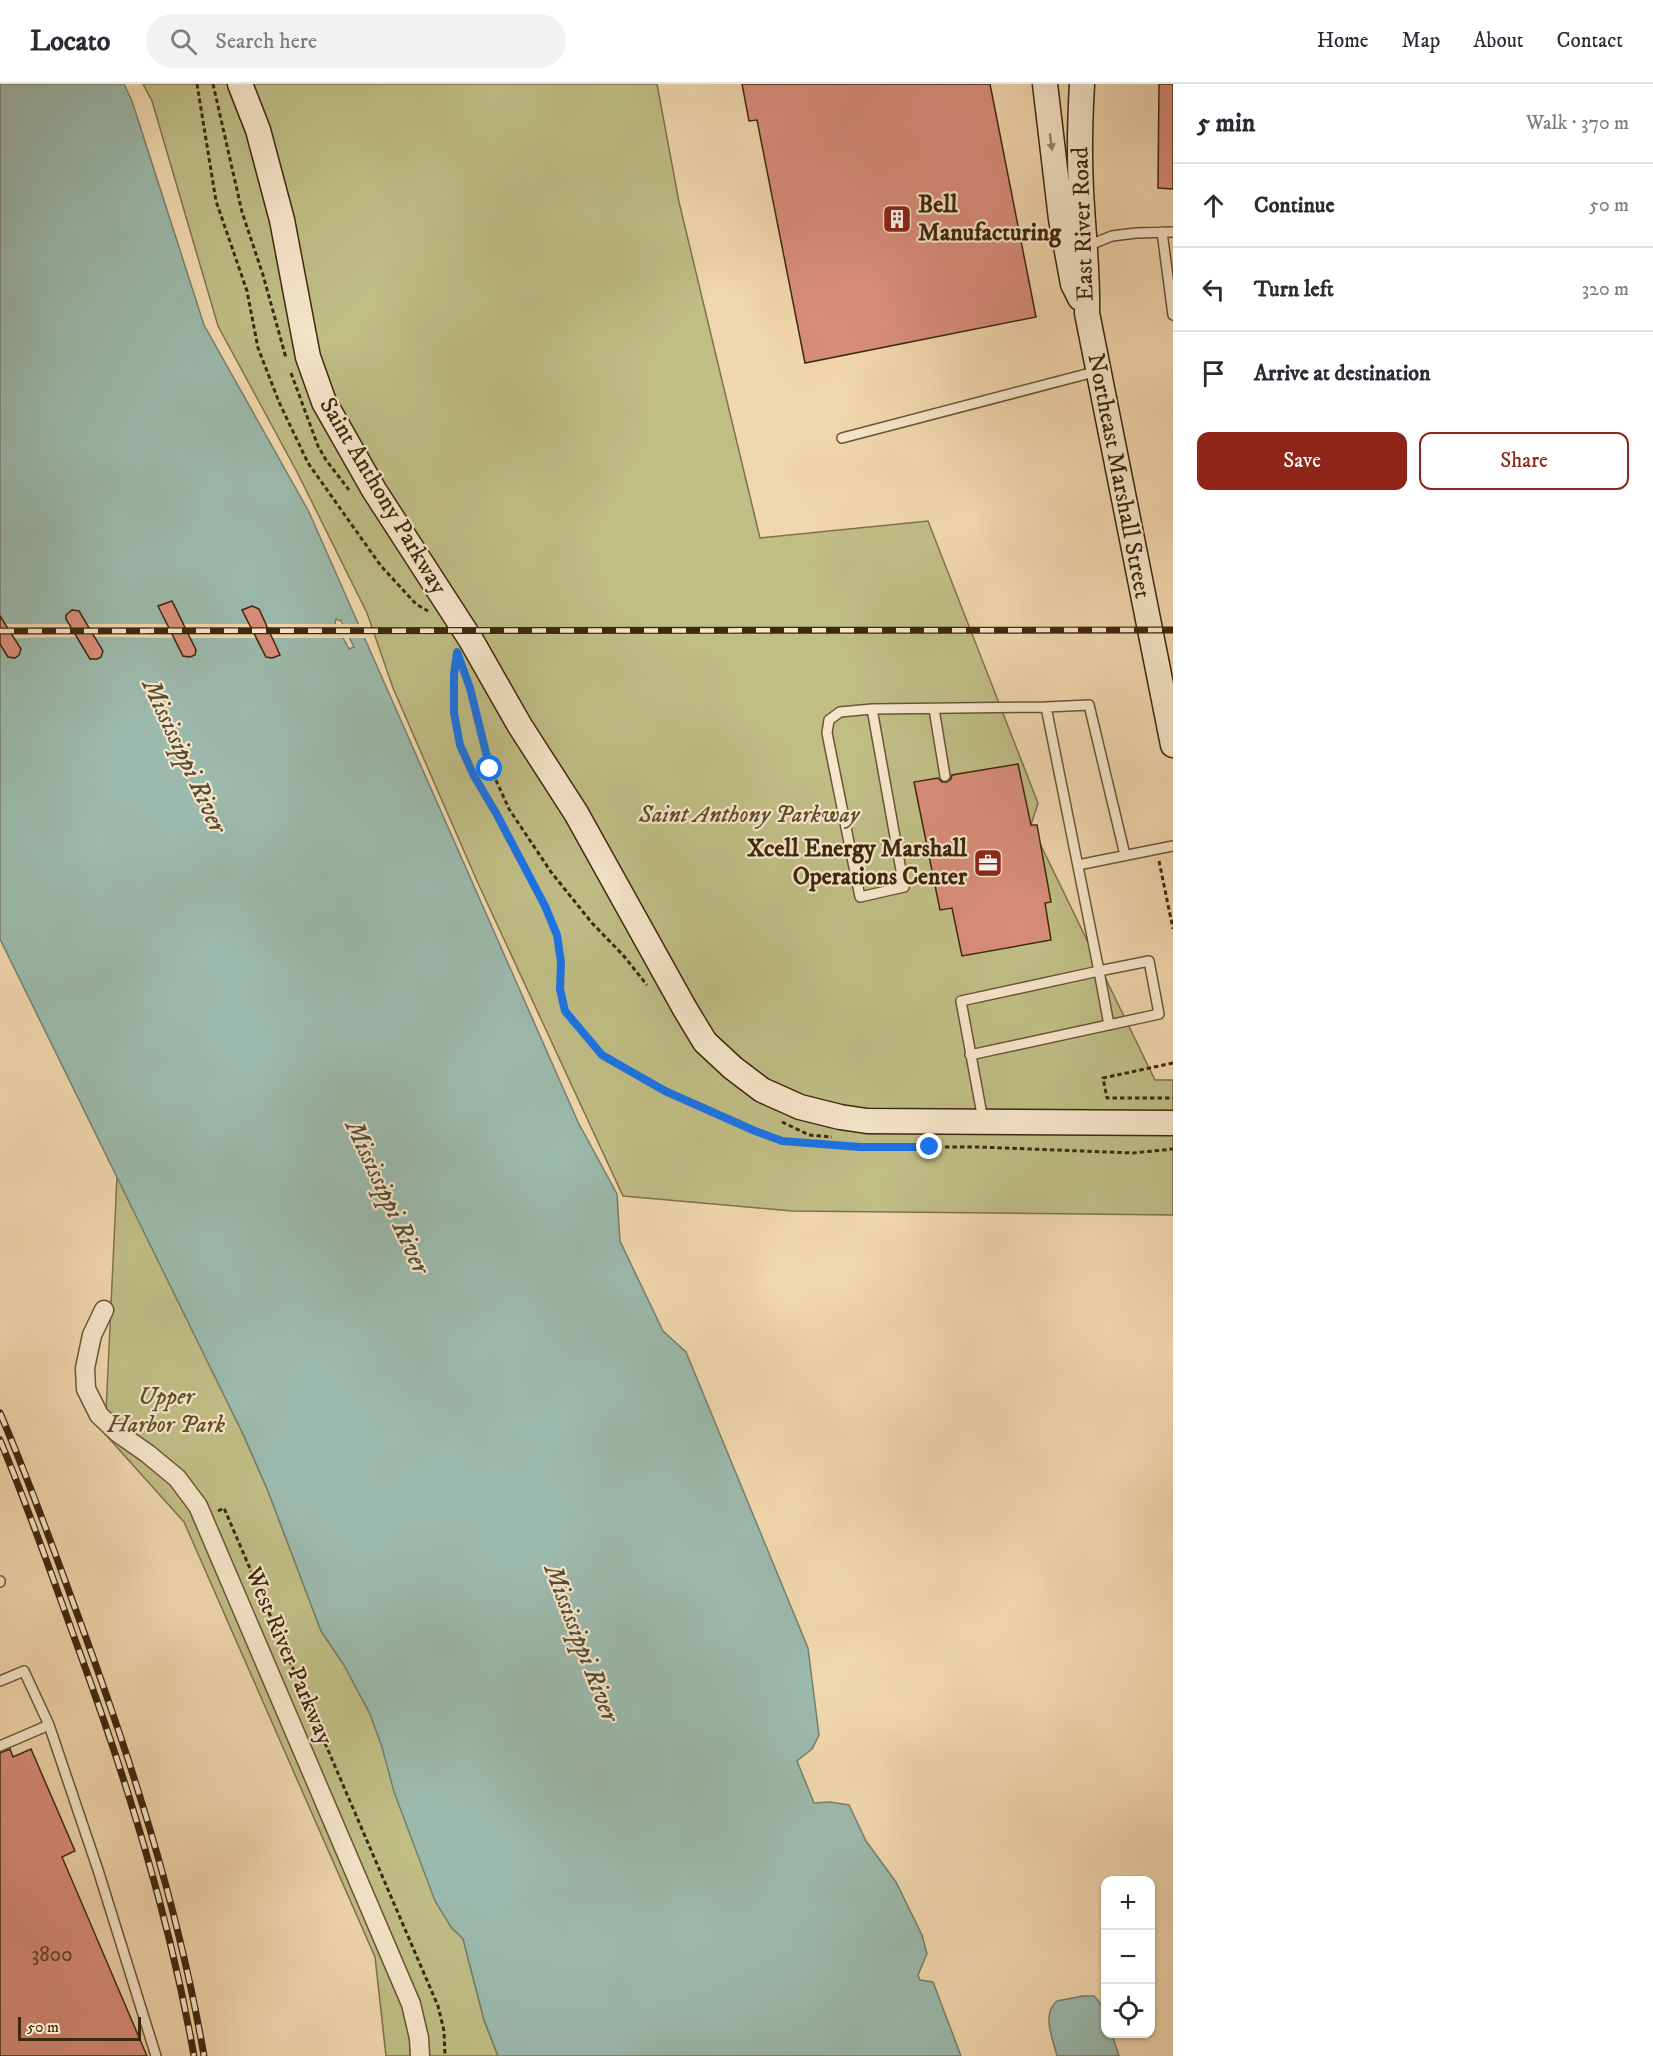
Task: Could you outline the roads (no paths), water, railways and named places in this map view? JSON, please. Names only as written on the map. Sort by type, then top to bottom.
[{"type":"street","name":"Saint Anthony Parkway","points":[[240,84],[261,141],[282,220],[308,357],[324,402],[374,490],[471,640],[520,726],[576,813],[705,1042],[733,1068],[762,1090],[801,1107],[840,1117],[867,1121],[1173,1123]]},
{"type":"street","name":"East River Road","points":[[1046,84],[1060,208],[1088,279],[1087,313]]},
{"type":"street","name":"East River Road","points":[[1076,249],[1082,84]]},
{"type":"street","name":"Northeast Marshall Street","points":[[1087,313],[1173,745]]},
{"type":"street","name":"West River Parkway","points":[[104,1310],[92,1335],[85,1368],[86,1389],[99,1415],[118,1433],[177,1478],[198,1506],[411,2004],[419,2038],[420,2056]]},
{"type":"lane","points":[[1162,232],[1173,315]]},
{"type":"lane","points":[[1076,249],[1112,236],[1173,232]]},
{"type":"lane","points":[[842,438],[1098,371]]},
{"type":"lane","points":[[872,709],[904,887],[860,897],[827,734],[829,720],[840,712],[872,709],[1089,705],[1125,855]]},
{"type":"lane","points":[[1047,707],[1109,1025]]},
{"type":"lane","points":[[934,709],[945,776]]},
{"type":"lane","points":[[1078,865],[1173,846]]},
{"type":"lane","points":[[970,1055],[1159,1014],[1149,961],[961,1001],[970,1055],[984,1122]]},
{"type":"lane","points":[[0,1681],[24,1671],[49,1725],[98,1870],[156,2056]]},
{"type":"lane","points":[[0,1746],[49,1725]]},
{"type":"water","name":"Mississippi River","points":[[0,84],[124,84],[132,101],[204,325],[309,512],[578,1122],[617,1194],[620,1241],[663,1331],[686,1352],[808,1648],[819,1735],[812,1749],[797,1761],[814,1803],[830,1802],[849,1805],[866,1841],[896,1882],[922,1935],[927,1954],[918,1975],[920,1980],[933,1982],[961,2056],[498,2056],[484,2020],[463,1939],[451,1927],[435,1901],[394,1792],[370,1714],[344,1665],[321,1631],[268,1491],[243,1434],[0,939],[0,644],[8,657],[15,658],[21,649],[0,616]],"holes":[[[170,602],[174,604],[196,650],[195,655],[183,656],[160,609]],[[252,606],[259,609],[278,651],[277,656],[266,657],[244,614]],[[72,610],[79,611],[101,657],[90,659],[66,619],[66,615]],[[336,619],[341,621],[354,647],[349,649],[335,623]]]},
{"type":"water","points":[[1094,1996],[1101,2005],[1101,2038],[1113,2038],[1119,2056],[1057,2056],[1049,2020],[1052,2006],[1057,2001]]},
{"type":"railway","points":[[0,631],[1173,630]]},
{"type":"railway","points":[[0,1413],[31,1489],[98,1670],[134,1779],[167,1888],[204,2056]]},
{"type":"railway","points":[[0,1440],[49,1567],[129,1796],[159,1899],[194,2056]]},
{"type":"place","name":"Bell Manufacturing","points":[[897,219]]},
{"type":"place","name":"Xcell Energy Marshall Operations Center","points":[[988,863]]},
{"type":"park label","name":"Upper Harbor Park","points":[[166,1411]]}]
